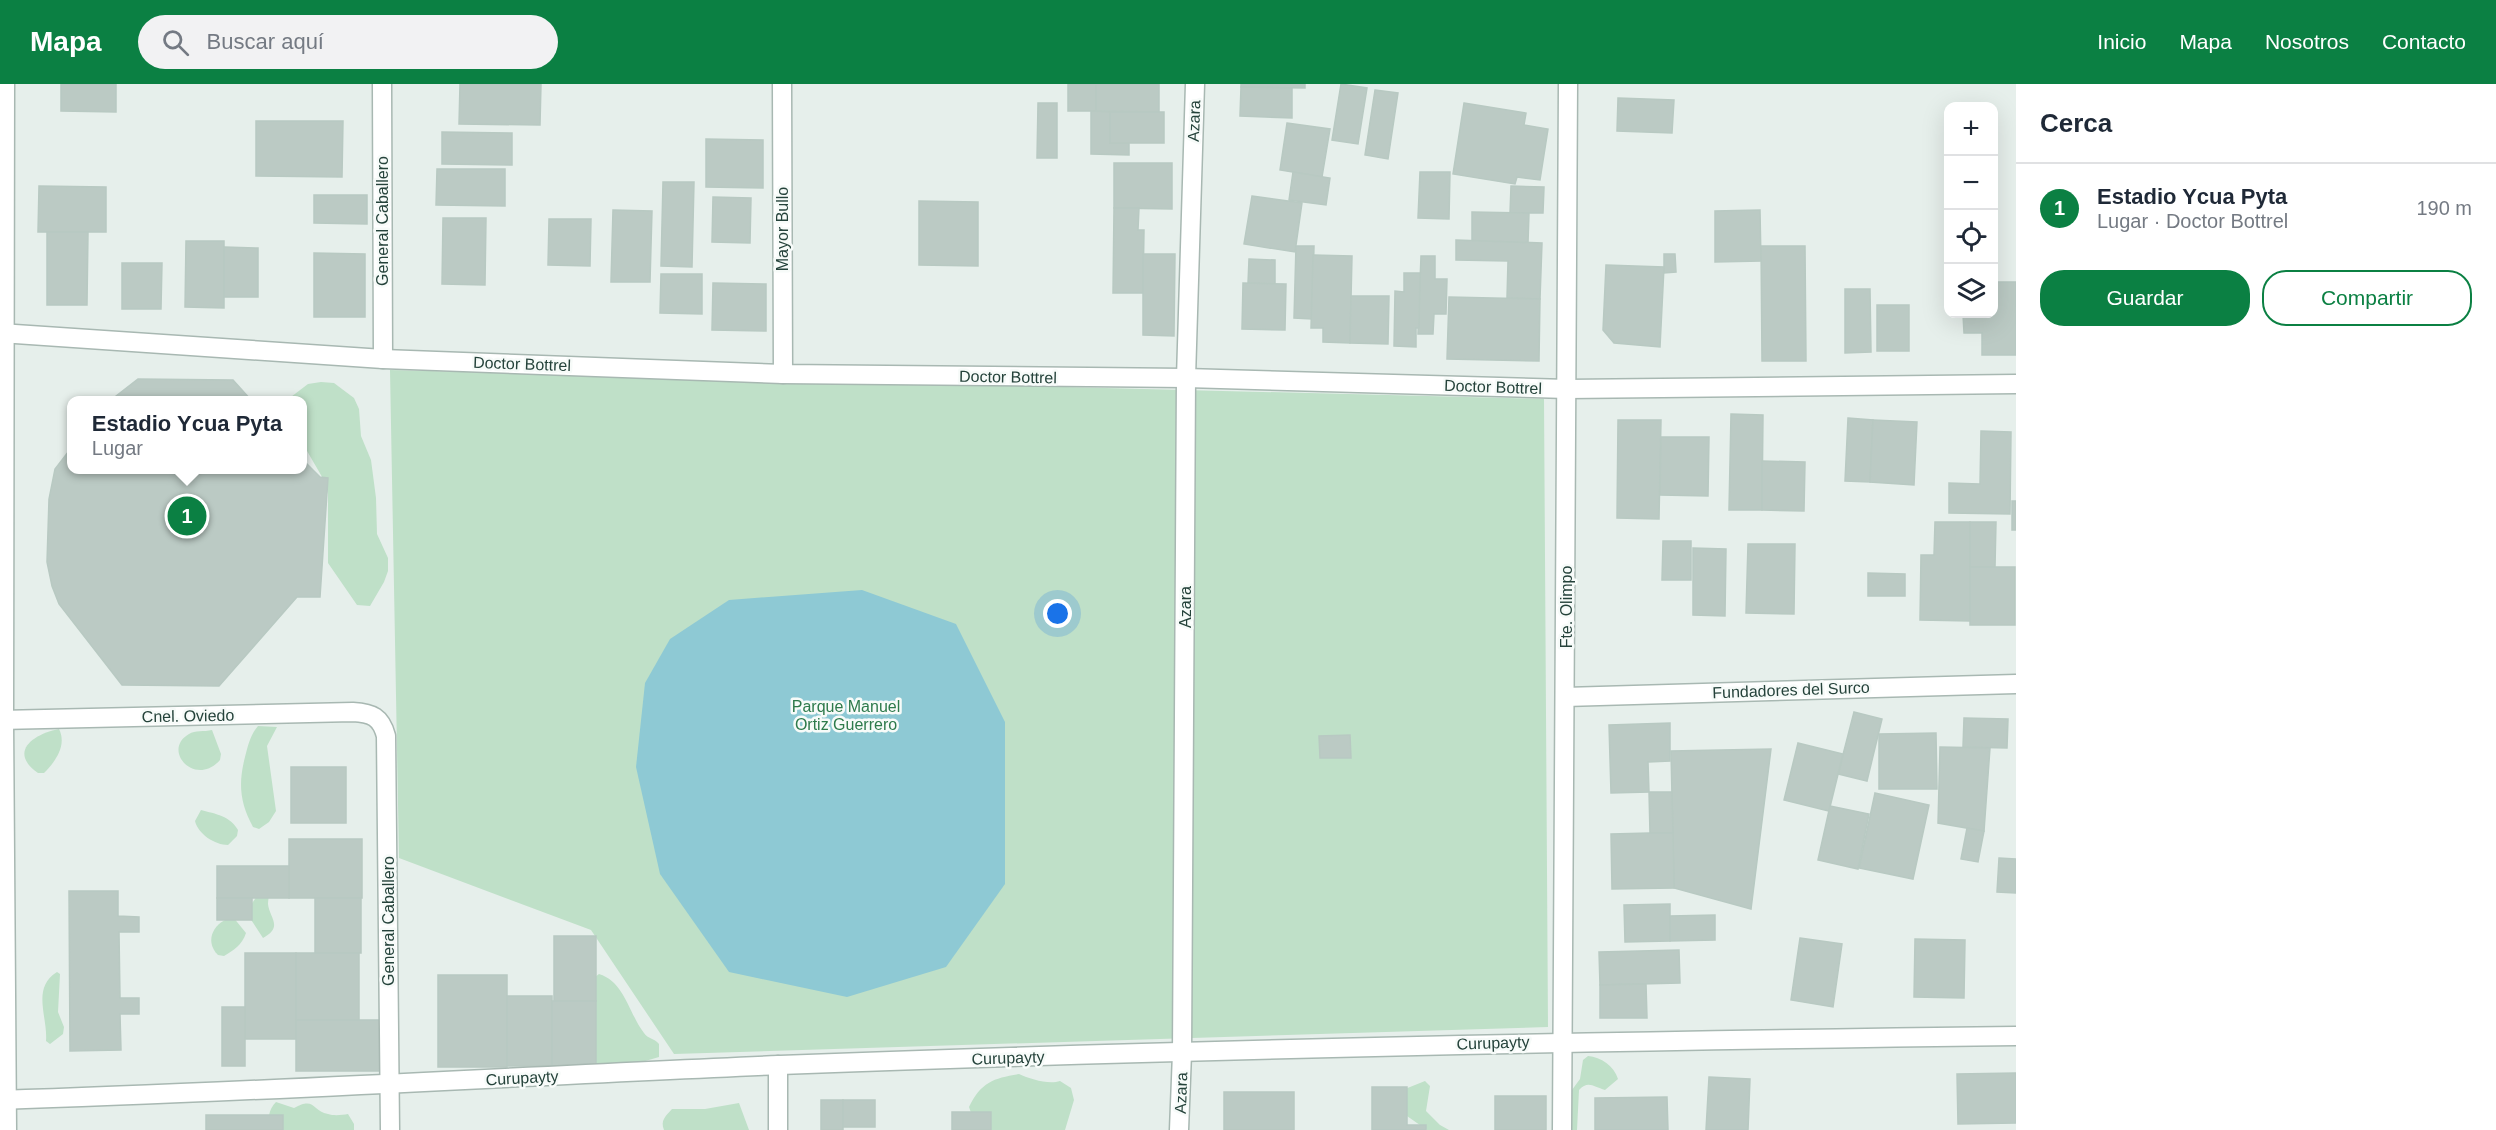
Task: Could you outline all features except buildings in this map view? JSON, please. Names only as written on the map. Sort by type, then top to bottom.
[{"type":"street","points":[[5,84],[2,720],[4,1100],[7,1130]]},
{"type":"street","name":"General Caballero","points":[[382,84],[383,359]]},
{"type":"street","name":"Mayor Bullo","points":[[782,84],[783,374]]},
{"type":"street","name":"Azara","points":[[1179,1130],[1182,1053],[1186,378],[1195,84]]},
{"type":"street","name":"Fte. Olimpo","points":[[1562,1130],[1568,84]]},
{"type":"street","name":"Doctor Bottrel","points":[[3,334],[383,359],[783,374],[1186,378],[1567,389],[2016,384]]},
{"type":"street","name":"Fundadores del Surco","points":[[1565,697],[2016,684]]},
{"type":"street","name":"Cnel. Oviedo","points":[[2,720],[353,712],[376,716]]},
{"type":"street","name":"General Caballero","points":[[376,716],[383,724],[386,736],[390,1130]]},
{"type":"street","name":"Curupayty","points":[[4,1100],[389,1085],[778,1065],[1562,1041],[2016,1036]]},
{"type":"street","points":[[778,1065],[778,1130]]},
{"type":"green space","name":"Parque Manuel Ortiz Guerrero","points":[[390,370],[1544,399],[1548,1027],[674,1054],[591,930],[399,858]]},
{"type":"green space","points":[[334,383],[354,398],[359,409],[361,436],[371,460],[376,498],[377,534],[388,558],[388,571],[384,582],[370,606],[357,605],[328,563],[328,494],[325,482],[307,451],[307,396],[292,396],[308,384]]},
{"type":"green space","points":[[258,726],[277,727],[267,746],[276,811],[269,822],[259,829],[253,827],[241,793],[248,745]]},
{"type":"green space","points":[[59,729],[62,741],[59,752],[44,773],[38,773],[29,765],[25,758],[25,751],[33,740],[49,731]]},
{"type":"green space","points":[[212,730],[221,754],[220,760],[210,768],[201,770],[185,764],[180,757],[181,741],[191,733]]},
{"type":"green space","points":[[201,810],[222,816],[231,822],[238,830],[237,836],[228,845],[208,838],[195,821]]},
{"type":"green space","points":[[269,894],[268,904],[274,926],[273,930],[263,938],[246,912],[257,896]]},
{"type":"green space","points":[[233,917],[246,933],[234,949],[224,956],[218,955],[211,943],[211,937],[216,927]]},
{"type":"green space","points":[[57,972],[60,974],[58,1012],[64,1027],[63,1034],[50,1044],[46,1041],[42,1004],[45,986]]},
{"type":"green space","points":[[599,974],[608,978],[621,991],[644,1033],[659,1044],[659,1057],[635,1064],[591,1066],[583,986]]},
{"type":"green space","points":[[1588,1056],[1606,1063],[1618,1079],[1605,1090],[1591,1085],[1582,1087],[1579,1090],[1577,1130],[1554,1130],[1569,1094],[1580,1079],[1583,1060]]},
{"type":"green space","points":[[1019,1074],[1045,1082],[1060,1081],[1071,1088],[1074,1100],[1065,1130],[977,1130],[969,1107],[978,1092],[995,1080]]},
{"type":"green space","points":[[1425,1081],[1430,1086],[1426,1111],[1440,1125],[1449,1130],[1427,1130],[1397,1109],[1395,1093]]},
{"type":"green space","points":[[276,1102],[294,1108],[306,1103],[328,1114],[348,1114],[354,1124],[354,1130],[269,1130],[269,1115]]},
{"type":"green space","points":[[739,1103],[749,1130],[664,1130],[663,1121],[672,1109],[705,1109]]},
{"type":"water","points":[[862,590],[956,624],[1005,722],[1005,884],[946,967],[847,997],[729,972],[660,874],[636,767],[645,683],[670,639],[729,600]]},
{"type":"place","name":"Estadio Ycua Pyta","points":[[187,516]]}]
